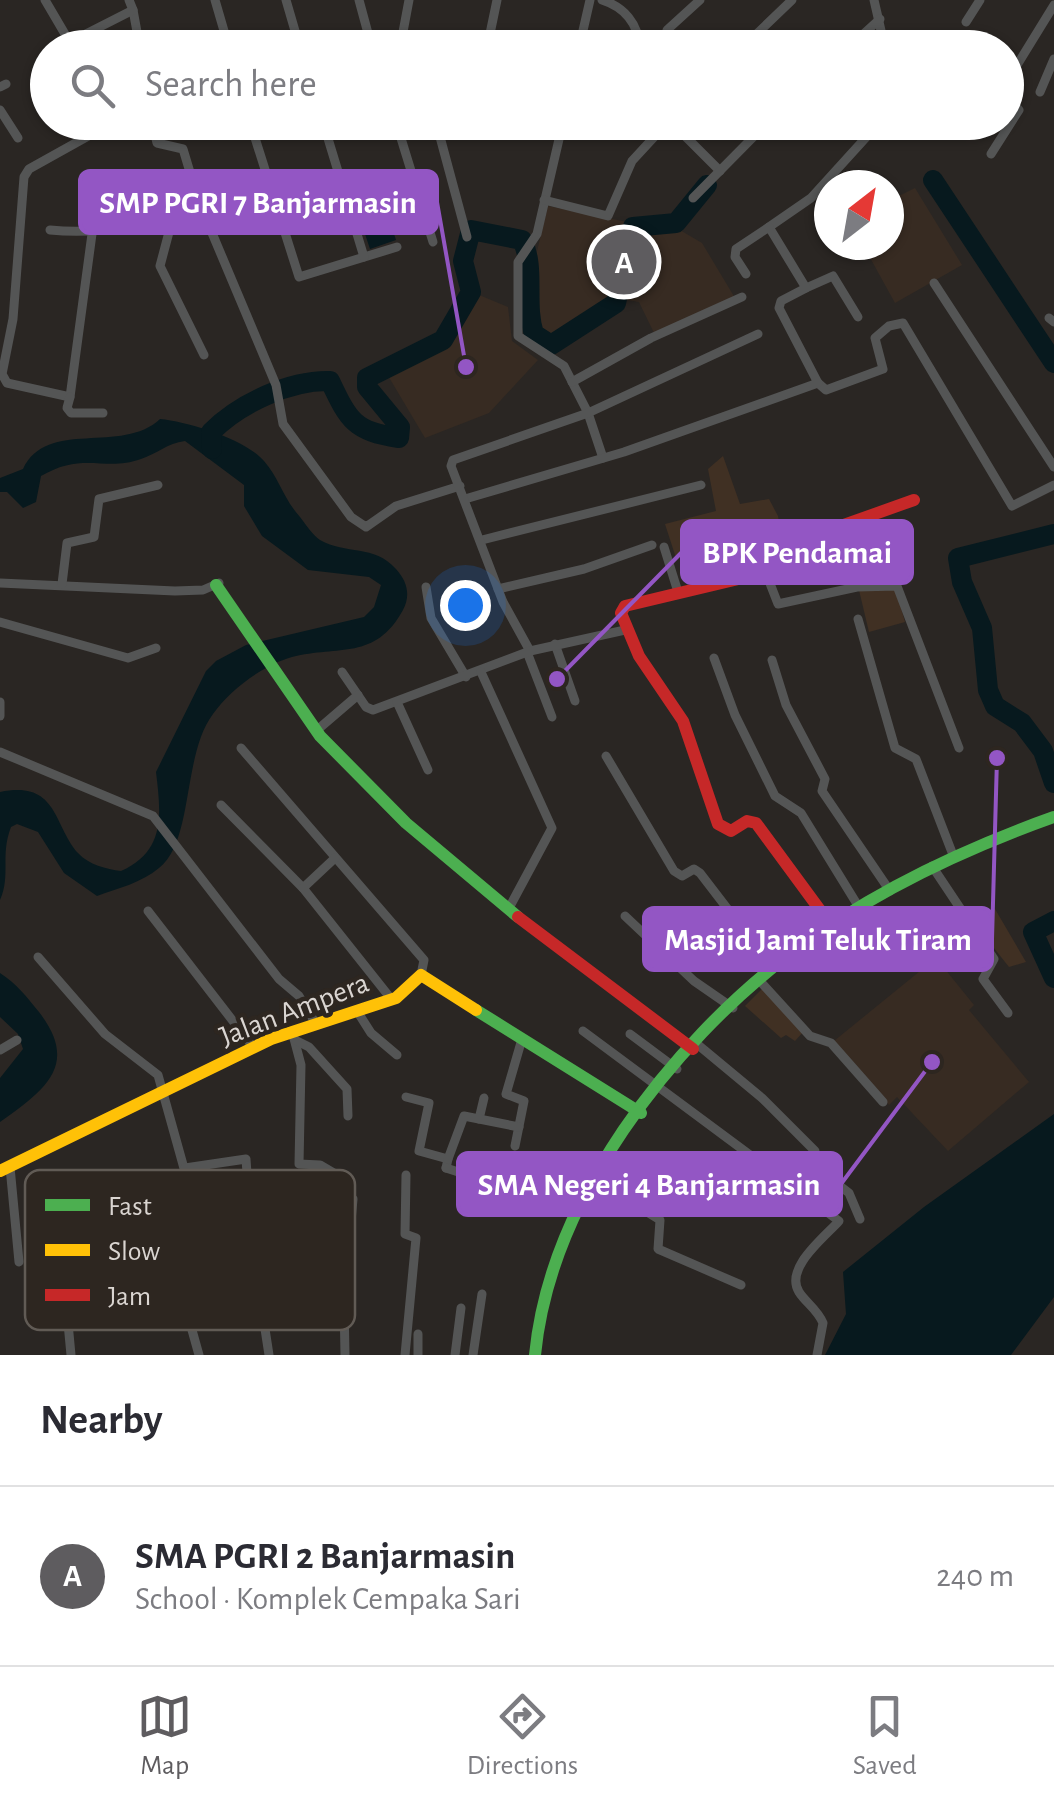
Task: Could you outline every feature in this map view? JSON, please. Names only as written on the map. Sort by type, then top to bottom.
[{"type":"street","points":[[45,0],[62,30]]},
{"type":"street","points":[[215,0],[224,30]]},
{"type":"street","points":[[286,0],[295,30]]},
{"type":"street","points":[[359,0],[367,30]]},
{"type":"street","points":[[404,30],[410,0]]},
{"type":"street","points":[[491,30],[497,0]]},
{"type":"street","points":[[583,30],[590,0]]},
{"type":"street","points":[[602,0],[623,8],[636,30]]},
{"type":"street","points":[[666,30],[700,0]]},
{"type":"street","points":[[761,30],[792,0]]},
{"type":"street","points":[[874,0],[882,30]]},
{"type":"street","points":[[966,22],[980,0]]},
{"type":"street","points":[[91,30],[131,5],[136,30]]},
{"type":"street","points":[[1024,54],[1054,5]]},
{"type":"street","points":[[868,30],[880,19]]},
{"type":"street","points":[[1040,92],[1054,59]]},
{"type":"street","points":[[0,110],[18,138]]},
{"type":"street","points":[[70,397],[2,384],[2,374],[13,319],[26,173],[81,140]]},
{"type":"street","points":[[157,140],[183,149],[201,206],[276,384],[283,424],[359,526],[366,526],[396,506],[460,486]]},
{"type":"street","points":[[256,140],[300,278],[397,247]]},
{"type":"street","points":[[328,140],[364,257]]},
{"type":"street","points":[[402,140],[433,242]]},
{"type":"street","points":[[444,140],[468,237]]},
{"type":"street","points":[[559,140],[534,242],[520,259],[518,336],[564,366],[588,413],[603,458]]},
{"type":"street","points":[[544,200],[608,216],[632,161],[652,140]]},
{"type":"street","points":[[688,140],[720,171]]},
{"type":"street","points":[[693,198],[750,140]]},
{"type":"street","points":[[746,274],[736,249],[811,198],[864,140]]},
{"type":"street","points":[[991,154],[1000,140]]},
{"type":"street","points":[[50,230],[73,232],[173,217],[201,206]]},
{"type":"street","points":[[173,217],[160,266],[204,355]]},
{"type":"street","points":[[768,227],[806,288]]},
{"type":"street","points":[[92,234],[67,408],[72,412],[103,413]]},
{"type":"street","points":[[858,316],[833,276],[781,301],[779,308],[818,383],[826,390],[883,369],[875,338],[889,326],[902,323],[1012,506],[1054,485]]},
{"type":"street","points":[[934,283],[1054,468]]},
{"type":"street","points":[[572,382],[651,338],[742,297]]},
{"type":"street","points":[[0,314],[13,319]]},
{"type":"street","points":[[552,717],[528,652],[498,589],[451,466],[453,460],[588,413],[758,334]]},
{"type":"street","points":[[465,498],[603,458],[818,383]]},
{"type":"street","points":[[62,584],[67,543],[96,534],[97,501],[158,485]]},
{"type":"street","points":[[482,540],[701,485]]},
{"type":"street","points":[[831,926],[756,823],[748,822],[731,831],[718,824],[683,720],[625,630],[621,613],[626,606],[792,566],[793,543],[914,500]]},
{"type":"street","points":[[498,589],[584,569],[652,545]]},
{"type":"street","points":[[664,547],[678,592]]},
{"type":"street","points":[[766,573],[778,604],[857,586],[896,586],[959,748]]},
{"type":"street","points":[[0,583],[174,591],[218,584],[316,732],[409,829],[490,898],[509,908],[762,1098],[815,1151],[812,1163],[848,1193],[860,1218]]},
{"type":"street","points":[[426,588],[435,626],[466,678]]},
{"type":"street","points":[[858,619],[895,748],[916,759],[952,855]]},
{"type":"street","points":[[0,622],[128,658],[156,648]]},
{"type":"street","points":[[342,672],[368,710],[466,678],[528,652],[625,630]]},
{"type":"street","points":[[555,644],[575,701]]},
{"type":"street","points":[[714,658],[734,715],[775,796],[801,813],[860,908]]},
{"type":"street","points":[[772,660],[786,705],[824,779],[822,791],[890,890]]},
{"type":"street","points":[[482,672],[553,832],[509,908]]},
{"type":"street","points":[[316,732],[358,695]]},
{"type":"street","points":[[0,702],[0,716]]},
{"type":"street","points":[[397,702],[428,770]]},
{"type":"street","points":[[241,748],[424,960],[422,975],[641,1113]]},
{"type":"street","points":[[0,752],[153,816],[279,979],[299,996],[316,1024]]},
{"type":"street","points":[[606,756],[674,871],[682,876],[694,869],[700,873],[773,968]]},
{"type":"street","points":[[221,805],[302,888],[392,1000]]},
{"type":"street","points":[[535,1355],[547,1288],[576,1210],[593,1179],[641,1113],[695,1047],[773,968],[831,926],[952,855],[1054,817]]},
{"type":"street","points":[[302,888],[335,858]]},
{"type":"street","points":[[932,866],[994,959],[983,979],[1008,1014]]},
{"type":"street","points":[[148,910],[253,1047]]},
{"type":"street","points":[[625,916],[694,981],[733,1008]]},
{"type":"street","points":[[38,957],[105,1034],[150,1066],[166,1090],[184,1168],[246,1159],[247,1170]]},
{"type":"street","name":"Jalan Ampera","points":[[5,1170],[253,1047],[392,1000],[422,975]]},
{"type":"street","points":[[760,980],[810,1036],[830,1044],[884,1102]]},
{"type":"street","points":[[357,1011],[371,1033],[397,1055]]},
{"type":"street","points":[[583,1031],[839,1221],[800,1264],[795,1279],[800,1295],[823,1322],[817,1355]]},
{"type":"street","points":[[630,1034],[677,1069]]},
{"type":"street","points":[[294,1036],[309,1047],[346,1089],[348,1116]]},
{"type":"street","points":[[294,1036],[301,1065],[299,1164],[320,1165],[328,1170]]},
{"type":"street","points":[[506,1094],[522,1039]]},
{"type":"street","points":[[0,1050],[17,1040]]},
{"type":"street","points":[[479,1119],[489,1095],[506,1094],[523,1100],[516,1146]]},
{"type":"street","points":[[406,1098],[442,1107]]},
{"type":"street","points":[[428,1104],[418,1151],[576,1210]]},
{"type":"street","points":[[442,1181],[464,1116],[520,1127]]},
{"type":"street","points":[[5,1170],[19,1262]]},
{"type":"street","points":[[405,1355],[416,1238],[405,1234],[406,1175]]},
{"type":"street","points":[[593,1179],[660,1220],[658,1249],[741,1285]]},
{"type":"street","points":[[473,1355],[482,1294]]},
{"type":"street","points":[[456,1355],[461,1308]]},
{"type":"street","points":[[69,1330],[71,1355]]},
{"type":"street","points":[[192,1330],[199,1355]]},
{"type":"street","points":[[266,1330],[269,1355]]},
{"type":"street","points":[[345,1355],[346,1330]]},
{"type":"street","points":[[418,1334],[418,1355]]},
{"type":"shaded area","points":[[375,175],[396,240],[370,249],[356,207],[365,204],[357,180]]},
{"type":"shaded area","points":[[915,188],[962,265],[895,303],[871,260],[904,260],[904,194]]},
{"type":"shaded area","points":[[548,206],[647,226],[673,226],[702,243],[735,298],[655,335],[639,302],[621,299],[553,337],[535,328],[530,280]]},
{"type":"shaded area","points":[[472,292],[508,307],[512,341],[538,360],[489,413],[425,438],[387,374],[445,343]]},
{"type":"shaded area","points":[[160,419],[216,433],[255,453],[317,538],[387,561],[403,578],[407,599],[392,626],[368,644],[281,661],[228,696],[203,731],[178,838],[159,868],[130,885],[97,896],[64,873],[38,832],[17,824],[11,827],[8,837],[0,900],[0,792],[19,790],[44,799],[82,857],[98,866],[121,871],[136,863],[153,842],[159,817],[156,772],[206,671],[246,645],[364,617],[374,607],[381,585],[369,577],[308,570],[262,536],[244,506],[244,485],[185,441],[128,462],[82,463],[56,469],[41,476],[36,502],[23,508],[7,492],[0,492],[0,478],[23,469],[34,454],[49,445],[126,435]]},
{"type":"shaded area","points":[[723,456],[740,504],[769,499],[778,516],[783,549],[757,555],[748,542],[676,558],[665,524],[716,511],[708,469]]},
{"type":"shaded area","points":[[895,587],[905,622],[869,632],[859,590]]},
{"type":"shaded area","points":[[995,909],[1026,962],[1009,967],[974,923]]},
{"type":"shaded area","points":[[936,958],[974,1005],[969,1010],[1029,1082],[948,1151],[897,1097],[889,1105],[834,1041]]},
{"type":"shaded area","points":[[0,973],[39,1012],[57,1047],[57,1062],[43,1087],[0,1122],[0,1078],[23,1049],[18,1034],[0,1017]]},
{"type":"shaded area","points":[[762,989],[804,1031],[795,1041],[786,1035],[781,1038],[745,1006]]},
{"type":"shaded area","points":[[1054,1114],[1054,1297],[1011,1355],[825,1355],[846,1314],[843,1272],[924,1207]]},
{"type":"waterway","points":[[933,180],[1054,363]]},
{"type":"waterway","points":[[212,449],[211,432],[236,412],[282,389],[330,381],[355,422],[372,432],[399,438],[400,427],[367,387],[367,378],[443,340],[471,292],[463,261],[471,230],[522,240],[528,262],[534,334],[551,345],[616,303],[633,227],[676,223],[707,185]]},
{"type":"waterway","points":[[1054,534],[958,558],[962,582],[982,628],[988,690],[995,706],[1022,723],[1043,751],[1054,783]]},
{"type":"waterway","points":[[1054,921],[1033,932],[1054,978]]},
{"type":"traffic: fast","points":[[216,585],[320,736],[406,823],[518,917]]},
{"type":"traffic: fast","points":[[535,1355],[545,1297],[564,1240],[591,1184],[623,1130],[702,1033],[791,953],[852,911],[951,859],[1054,817]]},
{"type":"traffic: fast","points":[[476,1010],[641,1113]]},
{"type":"traffic: slow","points":[[0,1171],[271,1039],[396,998],[421,975],[476,1010]]},
{"type":"traffic: jam","points":[[831,925],[756,823],[747,821],[731,831],[718,824],[683,721],[639,656],[621,613],[625,606],[792,566],[793,543],[914,500]]},
{"type":"traffic: jam","points":[[518,917],[693,1049]]},
{"type":"place","name":"SMA PGRI 2 Banjarmasin","points":[[624,262]]},
{"type":"place","name":"SMP PGRI 7 Banjarmasin","points":[[466,367]]},
{"type":"place","name":"BPK Pendamai","points":[[557,679]]},
{"type":"place","name":"Masjid Jami Teluk Tiram","points":[[997,758]]},
{"type":"place","name":"SMA Negeri 4 Banjarmasin","points":[[932,1062]]}]
